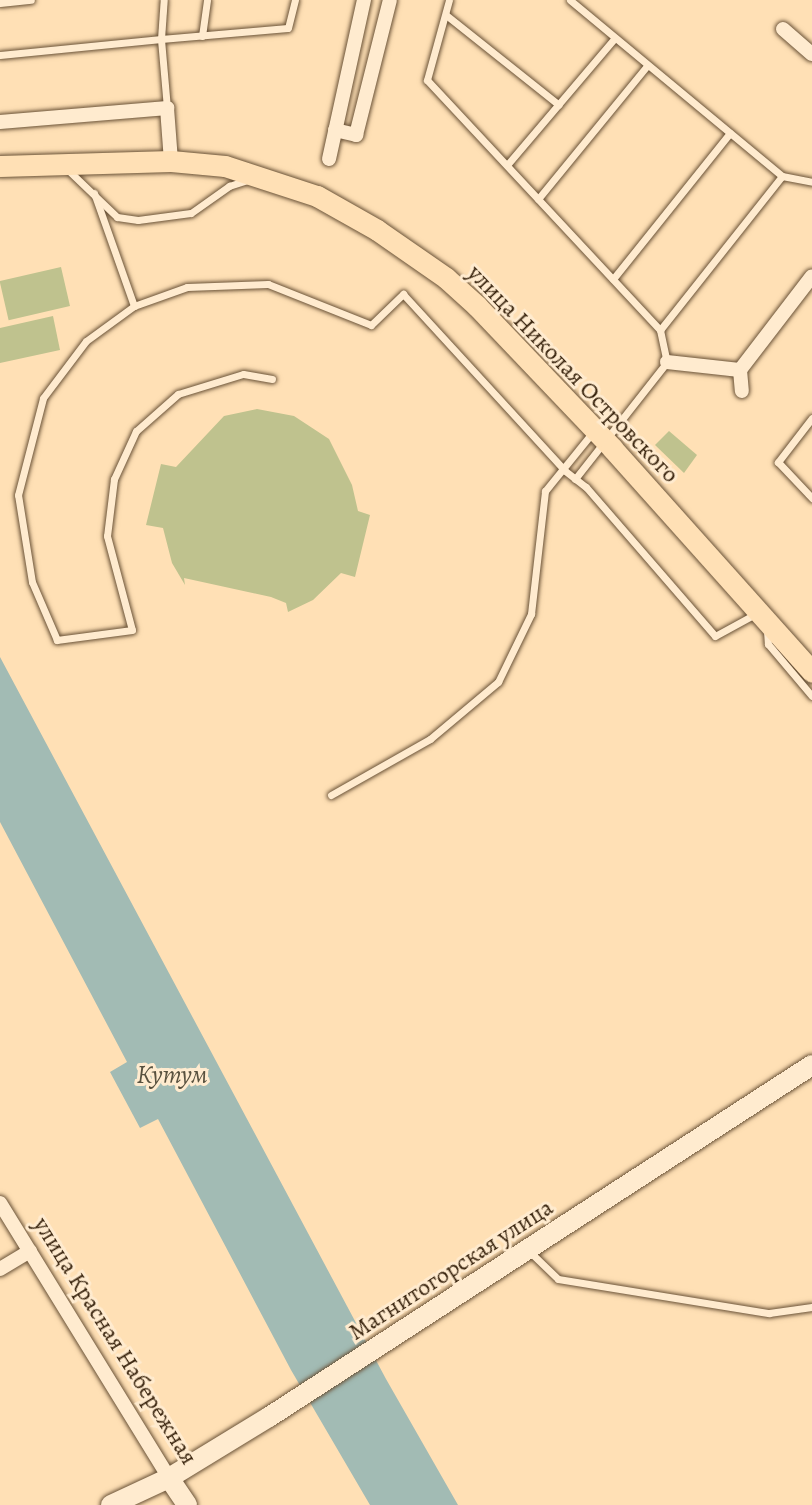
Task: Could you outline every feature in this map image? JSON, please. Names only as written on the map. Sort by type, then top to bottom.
[{"type":"main road","name":"улица Николая Островского","points":[[0,166],[171,160],[225,166],[261,176],[347,212],[446,278],[510,339],[812,672]]},
{"type":"main road","name":"Магнитогорская улица","points":[[111,1505],[169,1478],[269,1417],[442,1307],[812,1065]]},
{"type":"main road","name":"улица Красная Набережная","points":[[169,1478],[187,1505]]},
{"type":"street","points":[[329,159],[364,0]]},
{"type":"street","points":[[335,130],[356,135],[390,0]]},
{"type":"street","points":[[783,29],[812,54]]},
{"type":"street","points":[[0,122],[167,108],[171,160]]},
{"type":"street","points":[[742,392],[740,370],[812,276]]},
{"type":"street","points":[[667,362],[740,370]]},
{"type":"street","name":"улица Красная Набережная","points":[[0,1203],[169,1478]]},
{"type":"street","points":[[0,1269],[30,1251]]},
{"type":"lane","points":[[0,3],[31,0]]},
{"type":"lane","points":[[164,0],[161,39],[167,108]]},
{"type":"lane","points":[[202,36],[207,0]]},
{"type":"lane","points":[[0,55],[288,28],[295,0]]},
{"type":"lane","points":[[332,795],[430,739],[498,682],[531,614],[545,491],[667,362],[660,330],[427,80],[449,0]]},
{"type":"lane","points":[[570,0],[646,66],[782,176],[812,182]]},
{"type":"lane","points":[[446,15],[559,105]]},
{"type":"lane","points":[[507,165],[614,39]]},
{"type":"lane","points":[[538,199],[646,66]]},
{"type":"lane","points":[[613,279],[730,133]]},
{"type":"lane","points":[[59,163],[93,191],[117,217],[168,218],[190,213],[229,186],[261,176]]},
{"type":"lane","points":[[660,330],[782,176]]},
{"type":"lane","points":[[93,191],[134,306]]},
{"type":"lane","points":[[272,379],[243,374],[178,393],[136,430],[114,479],[107,536],[132,630],[57,640],[32,582],[18,495],[43,398],[86,341],[134,306],[187,287],[268,284],[371,325],[403,294],[564,470],[575,479],[715,636],[763,616],[768,644],[812,696]]},
{"type":"lane","points":[[812,418],[778,462],[812,498]]},
{"type":"lane","points":[[575,479],[599,435]]},
{"type":"lane","points":[[528,1250],[558,1279],[769,1313],[812,1307]]},
{"type":"green space","points":[[61,267],[70,306],[9,320],[0,281]]},
{"type":"green space","points":[[53,316],[60,350],[0,363],[0,328]]},
{"type":"green space","points":[[257,409],[294,416],[329,439],[352,485],[358,511],[370,515],[355,577],[341,573],[313,600],[288,612],[286,603],[271,597],[184,578],[185,585],[172,563],[163,528],[146,525],[161,464],[176,467],[224,416]]},
{"type":"green space","points":[[669,431],[697,455],[684,473],[655,445]]},
{"type":"water","name":"Кутум","points":[[0,657],[386,1379],[458,1505],[370,1505],[291,1370],[158,1119],[140,1128],[110,1072],[127,1062],[0,822]]}]
